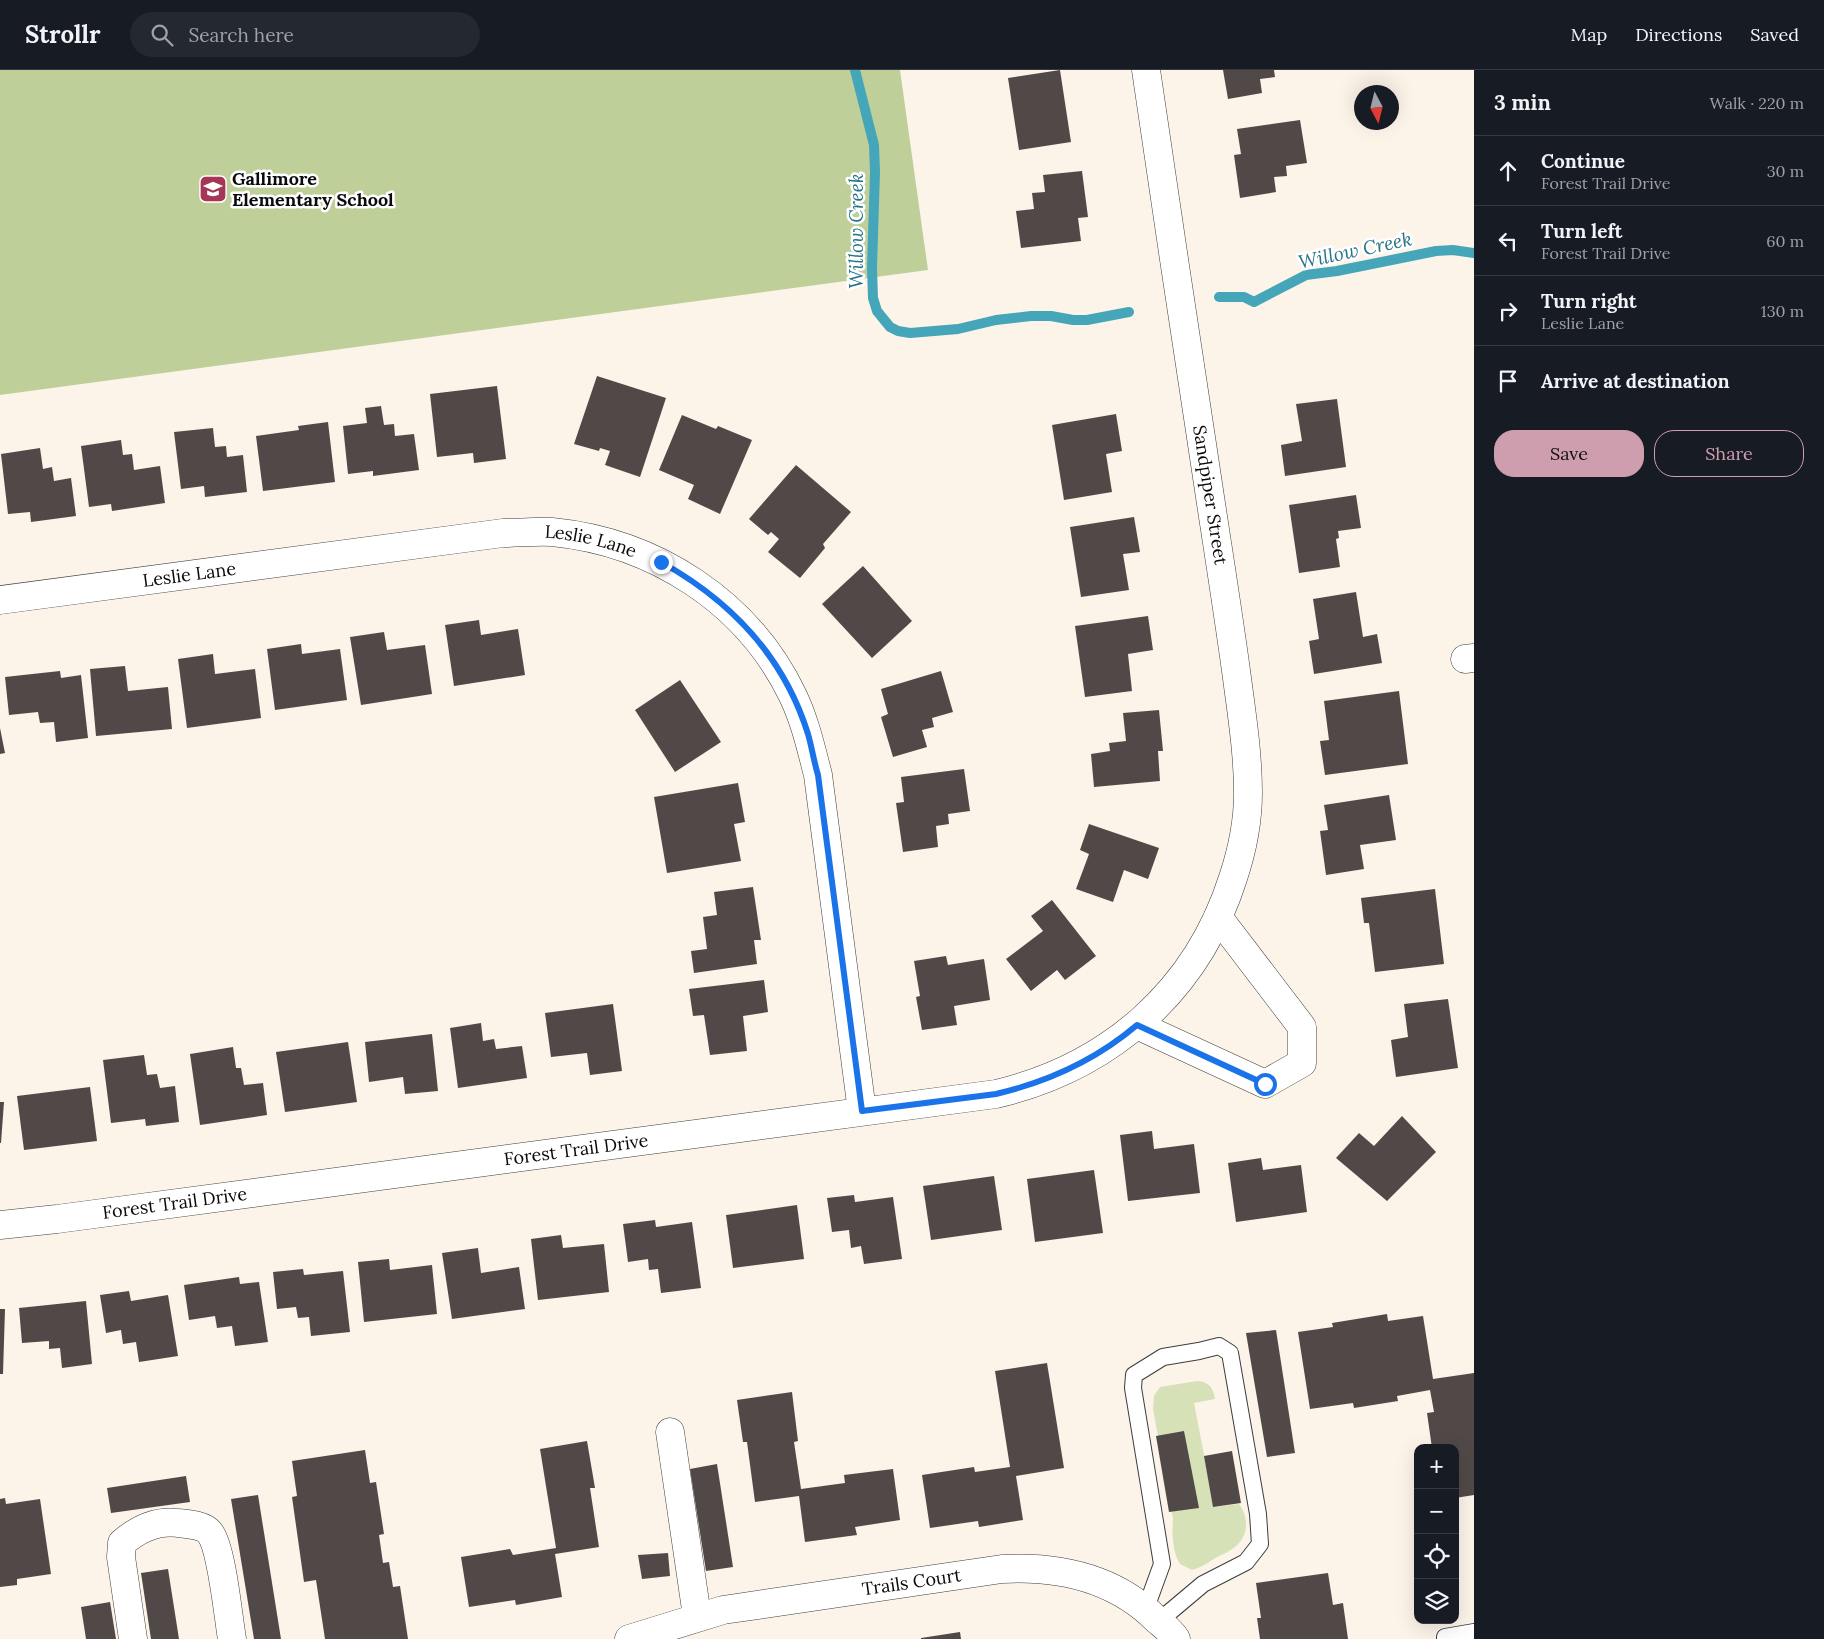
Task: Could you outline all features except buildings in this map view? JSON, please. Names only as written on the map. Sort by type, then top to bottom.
[{"type":"street","name":"Sandpiper Street","points":[[1146,70],[1233,646],[1246,750],[1248,794],[1246,826],[1239,860],[1226,900],[1205,944],[1182,978]]},
{"type":"street","name":"Leslie Lane","points":[[0,600],[503,533],[551,532],[603,540],[654,559],[688,577],[713,595],[757,639],[778,669],[793,696],[808,735],[818,775],[862,1111]]},
{"type":"street","points":[[1137,1025],[1265,1084],[1302,1063],[1302,1026],[1218,917]]},
{"type":"street","name":"Forest Trail Drive","points":[[0,1225],[996,1094],[1068,1070],[1098,1053],[1152,1012],[1182,978]]},
{"type":"street","points":[[670,1432],[697,1616]]},
{"type":"street","points":[[133,1639],[121,1557],[122,1543],[135,1531],[168,1522],[195,1525],[210,1532],[218,1548],[232,1639]]},
{"type":"street","name":"Trails Court","points":[[629,1639],[697,1616],[723,1610],[1002,1569],[1028,1568],[1062,1571],[1086,1577],[1110,1587],[1160,1623]]},
{"type":"lane","points":[[1219,1346],[1230,1353],[1258,1514],[1260,1544],[1246,1562],[1203,1584],[1160,1623],[1162,1564],[1133,1388],[1134,1375],[1163,1357],[1219,1346]]},
{"type":"lane","points":[[1445,1639],[1445,1637],[1474,1632]]},
{"type":"green space","points":[[0,70],[900,70],[928,270],[0,395]]},
{"type":"green space","points":[[1197,1381],[1210,1386],[1215,1399],[1194,1403],[1214,1507],[1239,1504],[1245,1515],[1246,1526],[1240,1543],[1229,1551],[1192,1570],[1180,1564],[1175,1553],[1173,1518],[1153,1409],[1154,1396],[1160,1387]]},
{"type":"waterway","name":"Willow Creek","points":[[855,70],[874,145],[873,298],[877,311],[890,327],[898,331],[910,333],[958,329],[996,320],[1031,316],[1087,320],[1129,312]]},
{"type":"waterway","name":"Willow Creek","points":[[1219,297],[1244,297],[1254,302],[1306,275],[1337,271],[1436,251],[1453,250],[1474,253]]},
{"type":"place","name":"Gallimore Elementary School","points":[[213,189]]},
{"type":"route","points":[[661,562],[688,577],[713,595],[757,639],[778,669],[793,696],[808,735],[818,775],[862,1111],[996,1094],[1015,1089],[1068,1070],[1098,1053],[1137,1025],[1265,1084]]}]
